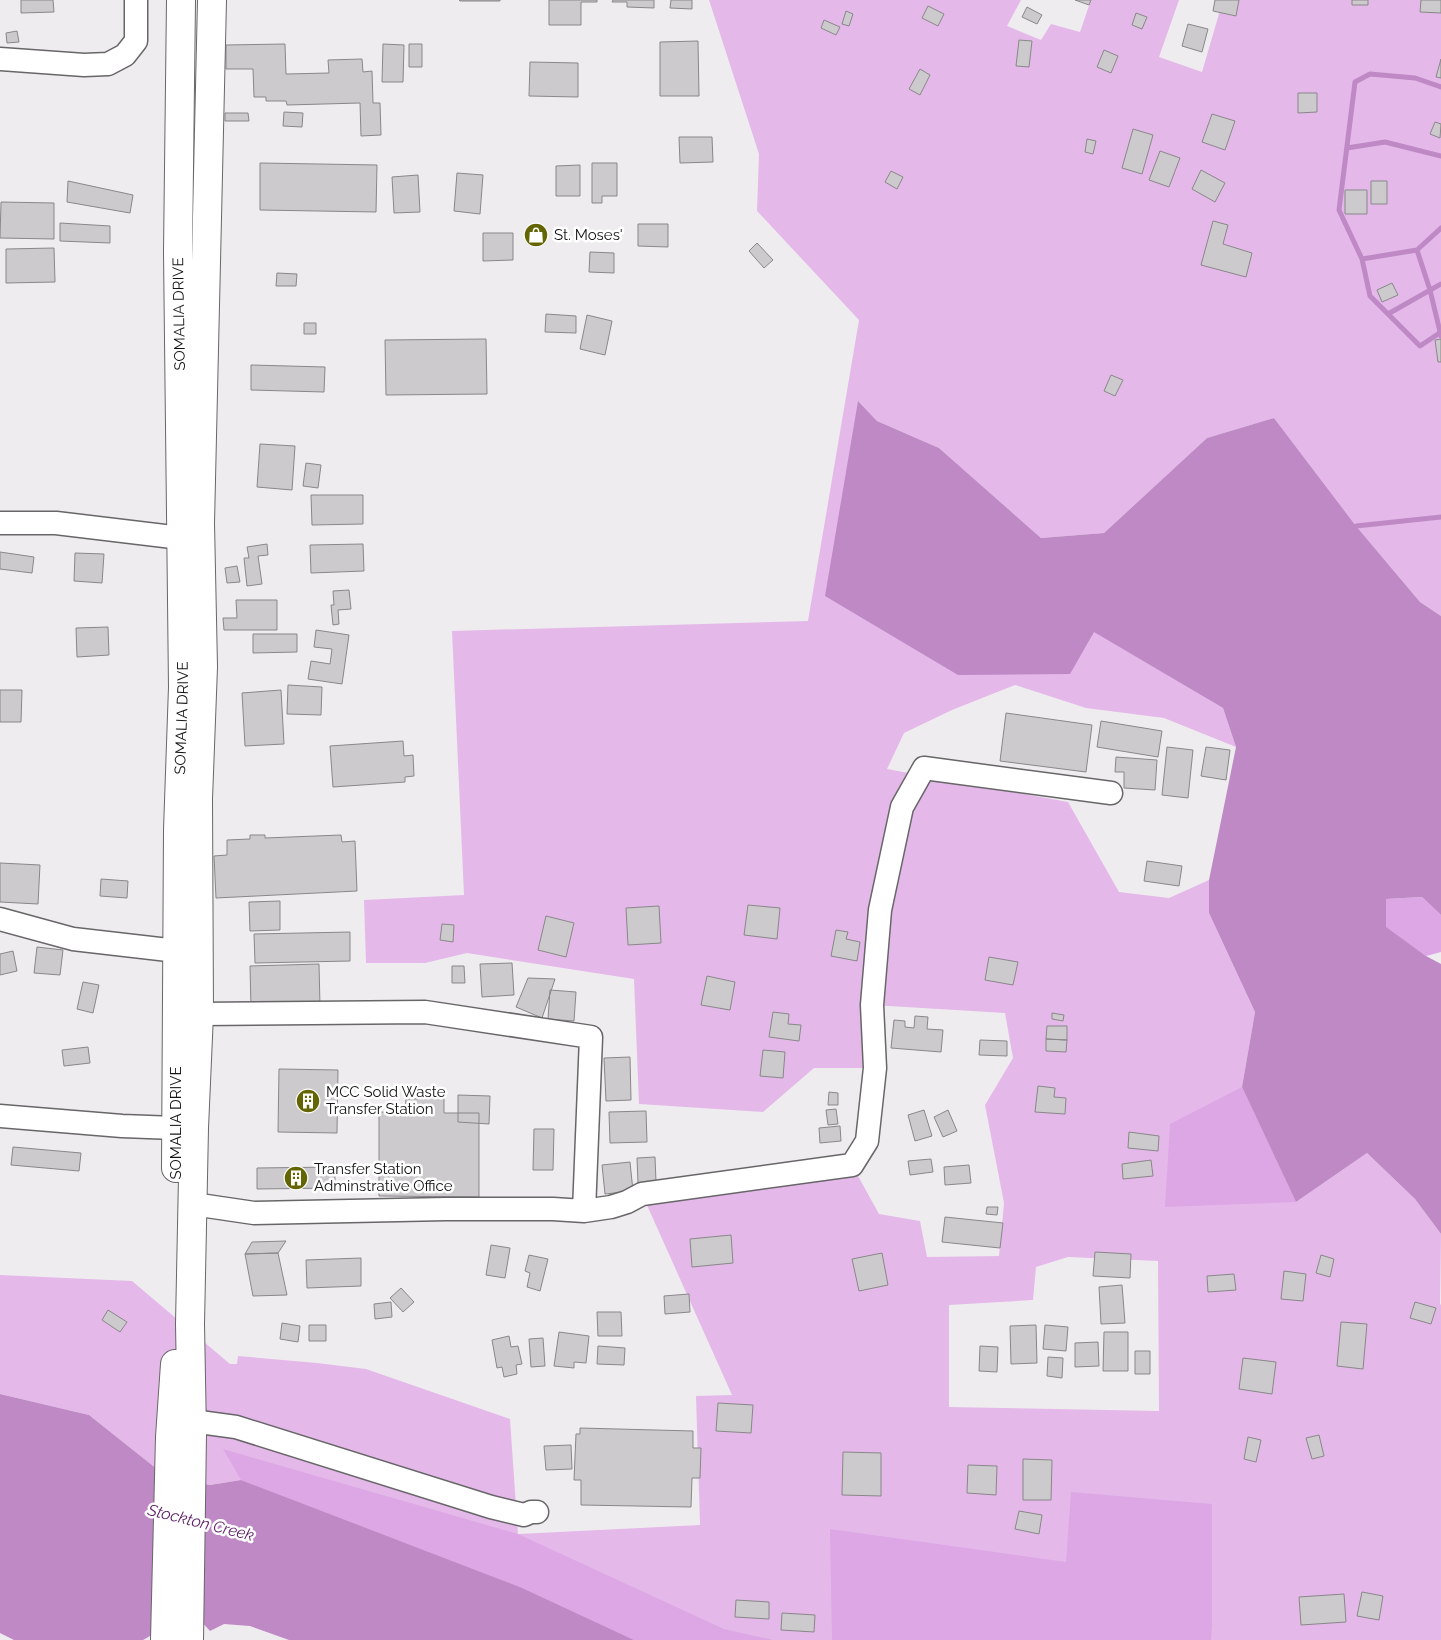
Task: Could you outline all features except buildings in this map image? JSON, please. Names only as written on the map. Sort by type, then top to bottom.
[{"type":"main road","name":"SOMALIA DRIVE","points":[[181,0],[178,252],[183,687],[178,830],[175,1359],[185,1431]]},
{"type":"main road","name":"SOMALIA DRIVE","points":[[185,1431],[199,1014],[198,799],[204,667],[200,524],[212,0]]},
{"type":"main road","points":[[177,1637],[185,1431]]},
{"type":"street","points":[[0,60],[84,65],[108,64],[125,55],[136,41],[136,0]]},
{"type":"street","points":[[0,522],[56,523],[181,538]]},
{"type":"street","points":[[193,1204],[254,1213],[446,1209],[553,1209],[584,1211],[611,1207],[627,1202],[642,1194],[852,1166],[867,1140],[875,1068],[872,1005],[880,910],[902,807],[924,768],[1111,793]]},
{"type":"street","points":[[0,919],[73,939],[177,951]]},
{"type":"street","points":[[199,1014],[425,1012],[591,1037],[584,1211]]},
{"type":"street","points":[[0,1116],[122,1126],[175,1128]]},
{"type":"street","points":[[185,1431],[236,1427],[491,1507],[524,1515],[537,1512]]},
{"type":"shaded area","points":[[709,0],[1021,0],[1007,26],[1041,40],[1051,24],[1080,32],[1091,0],[1179,0],[1159,57],[1202,72],[1223,0],[1441,0],[1441,616],[1420,602],[1356,526],[1274,418],[1207,438],[1104,533],[1041,538],[939,448],[877,421],[859,402],[826,596],[1094,631],[1223,708],[1236,747],[1164,718],[1086,708],[1015,685],[952,710],[904,733],[887,769],[1068,802],[1119,892],[1169,898],[1209,880],[1209,913],[1255,1012],[1242,1087],[1296,1202],[1367,1153],[1415,1199],[1441,1234],[1441,1640],[634,1640],[241,1480],[210,1485],[167,1477],[89,1415],[0,1394],[0,1275],[132,1281],[230,1364],[237,1364],[238,1356],[366,1369],[510,1419],[518,1534],[700,1525],[696,1396],[732,1395],[642,1194],[852,1165],[879,1214],[920,1221],[927,1257],[999,1256],[1004,1203],[985,1105],[1013,1058],[1005,1013],[872,1005],[875,1068],[814,1068],[763,1112],[639,1104],[634,979],[467,953],[425,963],[366,963],[364,900],[464,895],[452,631],[808,621],[859,320],[757,211],[759,154]],"holes":[[[1068,1257],[1158,1261],[1159,1411],[949,1407],[949,1305],[1033,1300],[1036,1267]]]},
{"type":"shaded area","points":[[1422,897],[1441,915],[1441,952],[1426,956],[1386,928],[1386,899]]},
{"type":"shaded area","points":[[1242,1087],[1296,1202],[1165,1207],[1170,1124]]},
{"type":"shaded area","points":[[223,1449],[518,1534],[724,1629],[773,1640],[634,1640],[520,1587],[241,1480]]},
{"type":"shaded area","points":[[1071,1492],[1212,1504],[1211,1640],[832,1640],[830,1529],[1066,1562]]},
{"type":"water","points":[[858,401],[877,421],[939,448],[1041,538],[1104,533],[1207,438],[1274,418],[1356,526],[1420,602],[1441,616],[1441,915],[1422,897],[1386,899],[1386,927],[1426,956],[1441,964],[1441,1234],[1415,1199],[1367,1153],[1296,1202],[1242,1087],[1255,1012],[1209,913],[1209,880],[1236,747],[1223,708],[1094,632],[1070,674],[958,675],[825,596]]},
{"type":"water","name":"Stockton Creek","points":[[0,1394],[89,1415],[167,1477],[210,1485],[241,1480],[520,1587],[634,1640],[289,1640],[250,1626],[224,1624],[210,1631],[201,1621],[169,1625],[143,1640],[14,1640],[0,1633]]},
{"type":"waterway","points":[[1441,87],[1415,78],[1370,74],[1355,82],[1339,210],[1362,259],[1370,296],[1420,346],[1441,332]]},
{"type":"waterway","points":[[1347,148],[1385,142],[1441,156]]},
{"type":"waterway","points":[[1362,259],[1417,250],[1441,228]]},
{"type":"waterway","points":[[1417,250],[1430,290],[1441,336]]},
{"type":"waterway","points":[[1388,314],[1441,284]]},
{"type":"waterway","points":[[1356,526],[1441,517]]},
{"type":"place","name":"St. Moses'","points":[[536,235]]},
{"type":"place","name":"MCC Solid Waste Transfer Station","points":[[308,1101]]},
{"type":"place","name":"Transfer Station Adminstrative Office","points":[[296,1178]]}]
